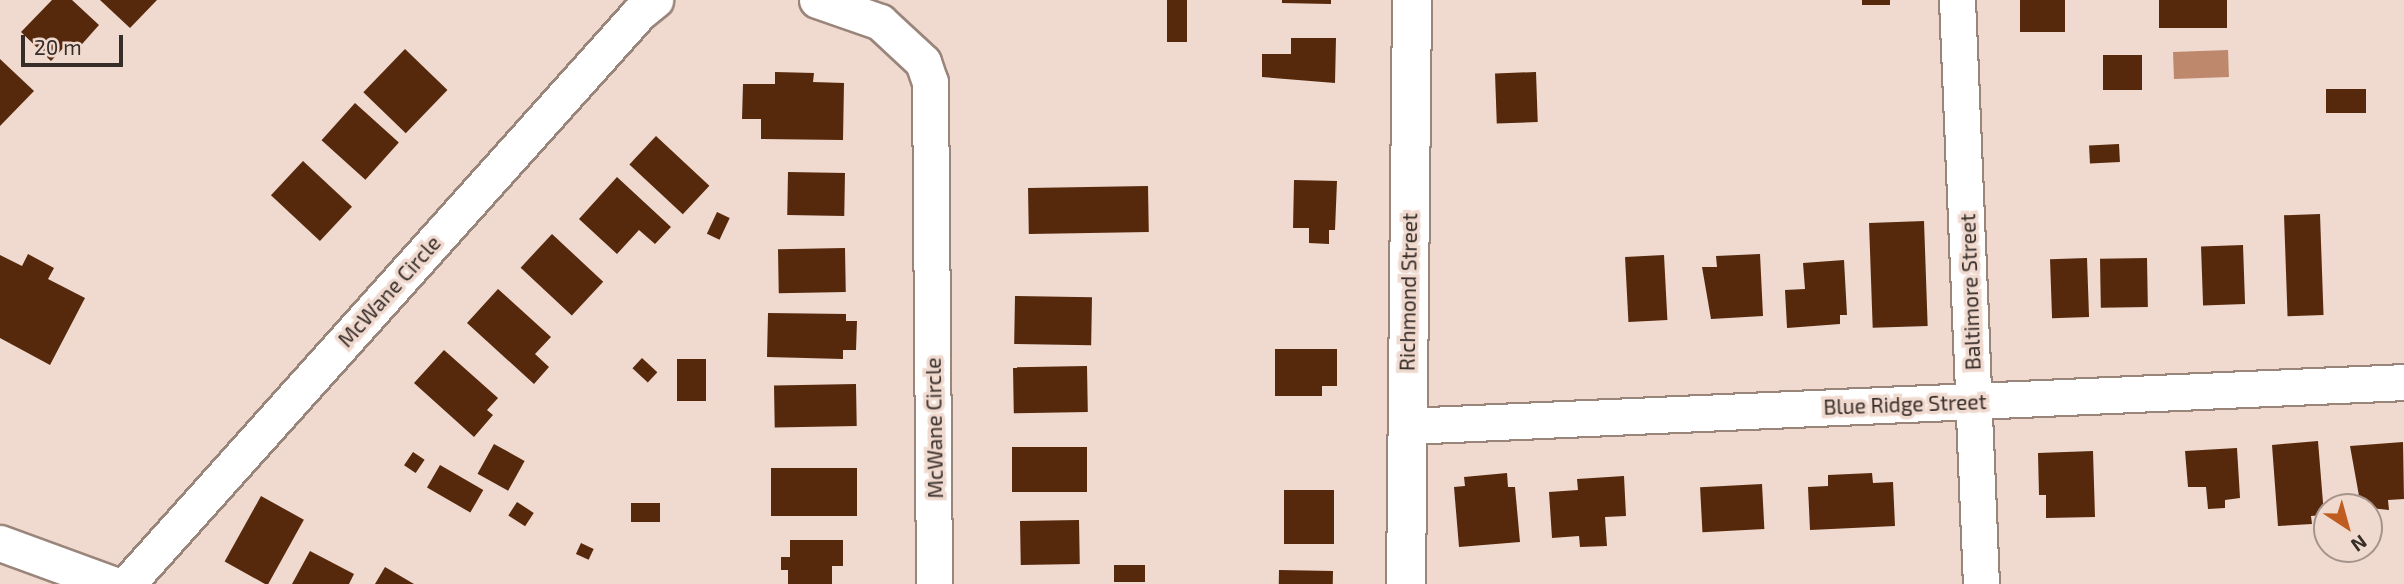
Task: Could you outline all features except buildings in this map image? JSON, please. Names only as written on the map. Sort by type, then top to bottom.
[{"type":"street","name":"McWane Circle","points":[[127,584],[620,33],[655,0]]},
{"type":"street","name":"McWane Circle","points":[[817,0],[880,22],[923,62],[930,82],[934,584]]},
{"type":"street","name":"Richmond Street","points":[[1406,584],[1412,0]]},
{"type":"street","name":"Baltimore Street","points":[[1957,0],[1981,584]]},
{"type":"street","name":"Blue Ridge Street","points":[[1406,426],[2404,382]]},
{"type":"street","points":[[0,543],[112,584]]},
{"type":"shaded area","points":[[2228,50],[2229,77],[2174,79],[2173,52]]}]
